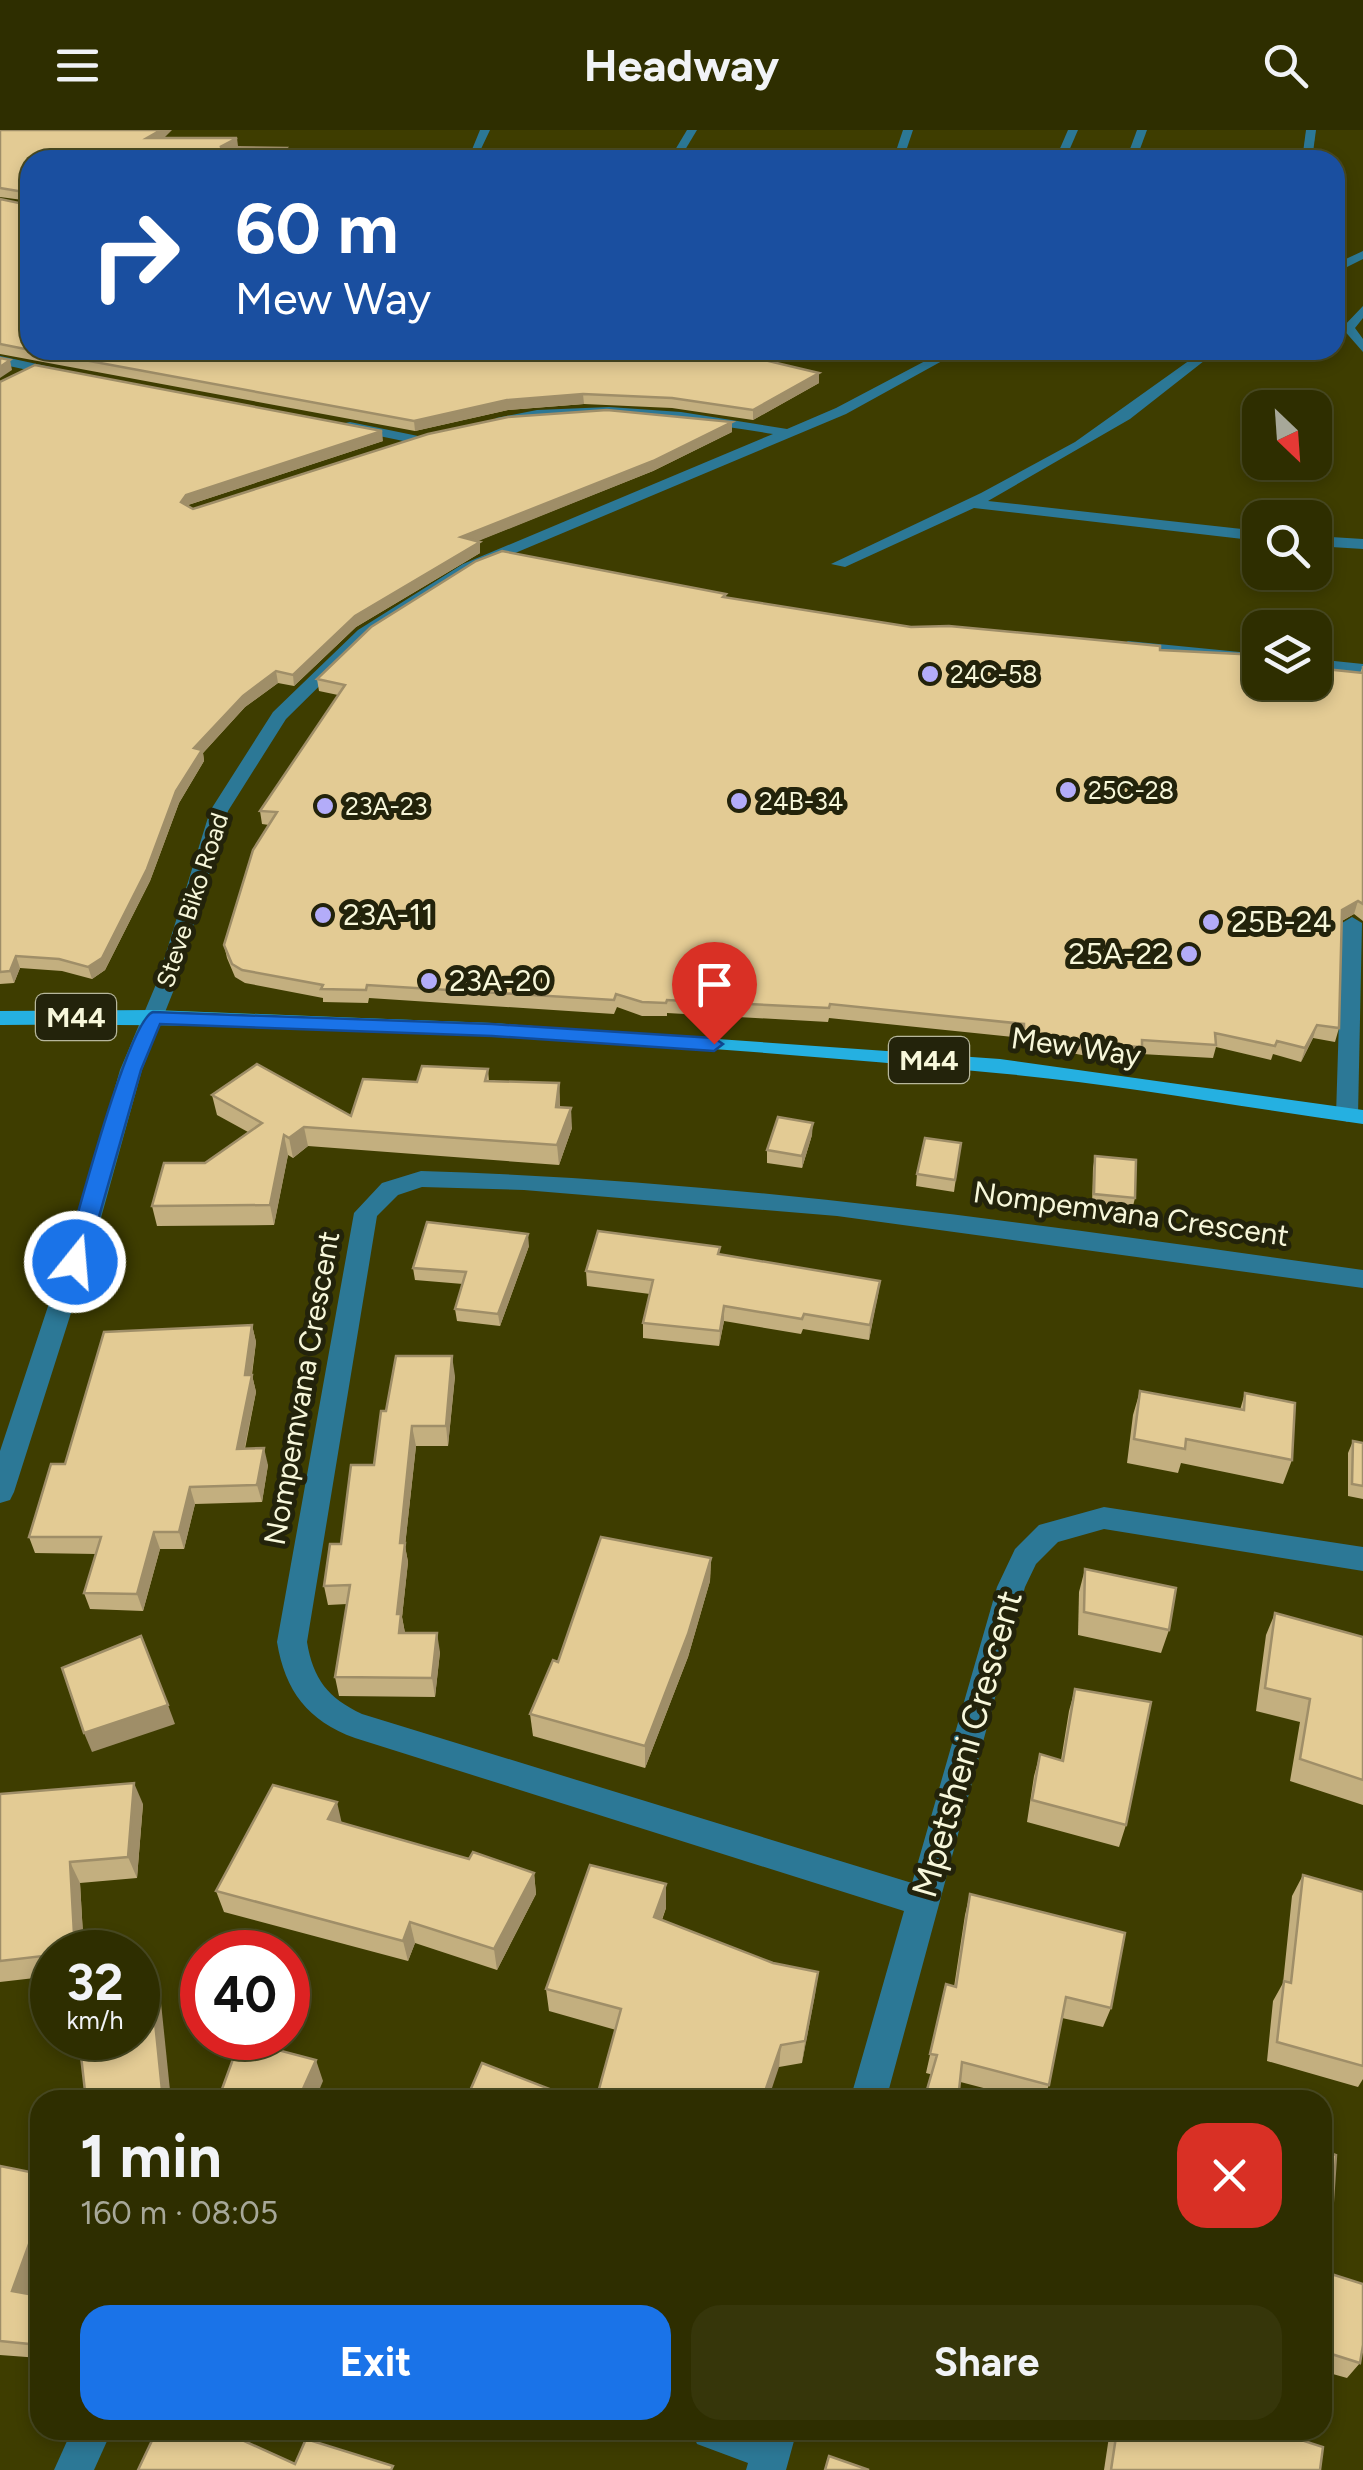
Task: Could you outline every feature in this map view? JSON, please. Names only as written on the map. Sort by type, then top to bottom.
[{"type":"main road","name":"Mew Way","points":[[0,1018],[153,1018],[492,1030],[980,1064],[1355,1116]]},
{"type":"street","points":[[1363,310],[1348,328],[1363,348]]},
{"type":"street","points":[[0,360],[78,376]]},
{"type":"street","name":"Steve Biko Road","points":[[0,1492],[87,1225],[131,1070],[167,982],[219,811],[278,716],[385,618],[496,553],[791,433],[938,360]]},
{"type":"street","points":[[839,564],[977,504],[1146,404],[1200,360]]},
{"type":"street","points":[[16,377],[33,368]]},
{"type":"street","points":[[494,423],[552,413],[631,411],[791,433]]},
{"type":"street","points":[[328,422],[418,440]]},
{"type":"street","points":[[378,452],[438,436]]},
{"type":"street","points":[[977,504],[1242,534]]},
{"type":"street","points":[[1332,542],[1359,544],[1363,521]]},
{"type":"street","points":[[496,553],[535,560]]},
{"type":"street","points":[[1115,645],[1242,657]]},
{"type":"street","points":[[1332,666],[1363,669]]},
{"type":"street","points":[[1352,923],[1355,1116]]},
{"type":"street","name":"Nompemvana Crescent","points":[[922,1902],[355,1726],[330,1715],[314,1701],[305,1688],[292,1642],[371,1204],[390,1189],[421,1179],[524,1182],[856,1210],[1363,1279]]},
{"type":"street","name":"Mpetsheni Crescent","points":[[871,2090],[1015,1574],[1049,1532],[1104,1518],[1363,1559]]},
{"type":"street","points":[[74,2470],[88,2440]]},
{"type":"street","points":[[740,2440],[771,2451]]},
{"type":"building","points":[[0,130],[161,130],[147,138],[237,138],[220,147],[286,148],[20,150],[20,191],[0,188]]},
{"type":"building","points":[[0,199],[20,203],[20,348],[0,344]]},
{"type":"building","points":[[84,360],[764,360],[819,373],[753,410],[672,398],[583,394],[507,400],[414,421]]},
{"type":"building","points":[[35,365],[382,431],[186,495],[181,502],[193,509],[428,434],[508,417],[607,410],[732,422],[653,461],[461,537],[480,542],[355,616],[293,675],[276,671],[243,696],[194,748],[202,750],[176,791],[147,869],[102,958],[88,967],[59,959],[16,956],[10,971],[0,972],[0,382]]},
{"type":"building","points":[[502,551],[726,594],[723,597],[911,627],[949,626],[1160,646],[1160,650],[1242,654],[1242,700],[1332,700],[1332,670],[1363,673],[1363,904],[1358,901],[1342,910],[1339,1028],[1317,1025],[1305,1048],[1215,1033],[1216,1045],[1142,1040],[1142,1047],[1122,1046],[1123,1049],[1024,1031],[1024,1024],[830,1004],[829,1008],[667,1000],[666,1003],[642,1002],[616,994],[614,1000],[367,985],[366,990],[321,989],[323,985],[242,970],[232,964],[224,945],[253,850],[277,812],[260,811],[345,685],[317,679],[371,627],[476,561]]},
{"type":"building","points":[[257,1064],[351,1116],[363,1079],[417,1082],[422,1066],[488,1069],[485,1081],[559,1083],[556,1107],[571,1108],[557,1145],[304,1127],[289,1138],[284,1135],[270,1205],[152,1206],[164,1163],[205,1163],[262,1123],[212,1095]]},
{"type":"building","points":[[778,1117],[813,1123],[802,1156],[767,1150]]},
{"type":"building","points":[[925,1138],[961,1143],[955,1180],[917,1174]]},
{"type":"building","points":[[1095,1156],[1136,1160],[1135,1198],[1094,1194]]},
{"type":"building","points":[[427,1222],[528,1234],[498,1314],[455,1309],[466,1272],[413,1268]]},
{"type":"building","points":[[598,1231],[720,1247],[718,1254],[880,1281],[870,1325],[724,1306],[720,1331],[643,1323],[653,1280],[586,1271]]},
{"type":"building","points":[[252,1325],[245,1375],[252,1375],[237,1449],[264,1448],[257,1485],[190,1487],[179,1532],[154,1532],[137,1594],[84,1593],[101,1537],[29,1537],[51,1464],[65,1464],[104,1332]]},
{"type":"building","points":[[396,1356],[452,1356],[446,1426],[412,1426],[400,1543],[405,1543],[397,1614],[401,1614],[399,1633],[437,1633],[432,1678],[335,1677],[350,1585],[324,1586],[330,1544],[341,1544],[351,1465],[374,1465],[381,1411],[386,1411]]},
{"type":"building","points":[[1140,1391],[1244,1410],[1245,1393],[1295,1403],[1292,1460],[1186,1439],[1185,1449],[1134,1439]]},
{"type":"building","points":[[1353,1441],[1363,1443],[1363,1486],[1352,1484]]},
{"type":"building","points":[[601,1537],[711,1558],[688,1634],[645,1746],[530,1714],[553,1660],[558,1662]]},
{"type":"building","points":[[1085,1569],[1176,1588],[1169,1630],[1084,1612]]},
{"type":"building","points":[[1275,1613],[1363,1637],[1363,1780],[1300,1759],[1310,1699],[1265,1688]]},
{"type":"building","points":[[141,1636],[168,1705],[84,1733],[62,1668]]},
{"type":"building","points":[[1075,1689],[1151,1702],[1126,1825],[1032,1800],[1040,1754],[1063,1761]]},
{"type":"building","points":[[134,1783],[128,1857],[70,1862],[74,1930],[30,1930],[30,1958],[0,1961],[0,1794]]},
{"type":"building","points":[[273,1785],[337,1802],[328,1819],[469,1859],[473,1852],[534,1873],[494,1949],[410,1922],[403,1941],[216,1891]]},
{"type":"building","points":[[590,1865],[666,1884],[654,1917],[773,1963],[818,1972],[805,2041],[781,2045],[765,2090],[599,2090],[621,2009],[546,1989]]},
{"type":"building","points":[[1303,1875],[1363,1892],[1363,2066],[1277,2042],[1284,1981],[1291,1983]]},
{"type":"building","points":[[970,1894],[1125,1933],[1111,2008],[1066,1997],[1049,2085],[962,2062],[959,2090],[927,2090],[937,2055],[930,2054],[946,1984],[956,1987]]},
{"type":"building","points":[[81,2060],[159,2060],[162,2090],[85,2090]]},
{"type":"building","points":[[233,2060],[316,2060],[302,2090],[222,2090]]},
{"type":"building","points":[[482,2063],[552,2090],[470,2090]]},
{"type":"building","points":[[1332,2154],[1336,2155],[1332,2214]]},
{"type":"building","points":[[0,2166],[30,2172],[30,2242],[12,2291],[30,2294],[30,2344],[0,2341]]},
{"type":"building","points":[[1332,2274],[1363,2284],[1360,2363],[1332,2354]]},
{"type":"building","points":[[152,2440],[242,2440],[295,2464],[306,2440],[309,2440],[393,2466],[391,2470],[138,2470]]},
{"type":"building","points":[[1116,2440],[1301,2440],[1323,2447],[1320,2470],[1111,2470]]},
{"type":"building","points":[[829,2456],[869,2470],[825,2470]]},
{"type":"place","name":"24C-58","points":[[930,674]]},
{"type":"place","name":"25C-28","points":[[1068,790]]},
{"type":"place","name":"24B-34","points":[[739,801]]},
{"type":"place","name":"23A-23","points":[[325,806]]},
{"type":"place","name":"23A-11","points":[[323,915]]},
{"type":"place","name":"25B-24","points":[[1211,922]]},
{"type":"place","name":"25A-22","points":[[1189,954]]},
{"type":"place","name":"23A-20","points":[[429,981]]},
{"type":"route","points":[[75,1262],[131,1070],[153,1018],[492,1030],[714,1044]]}]
